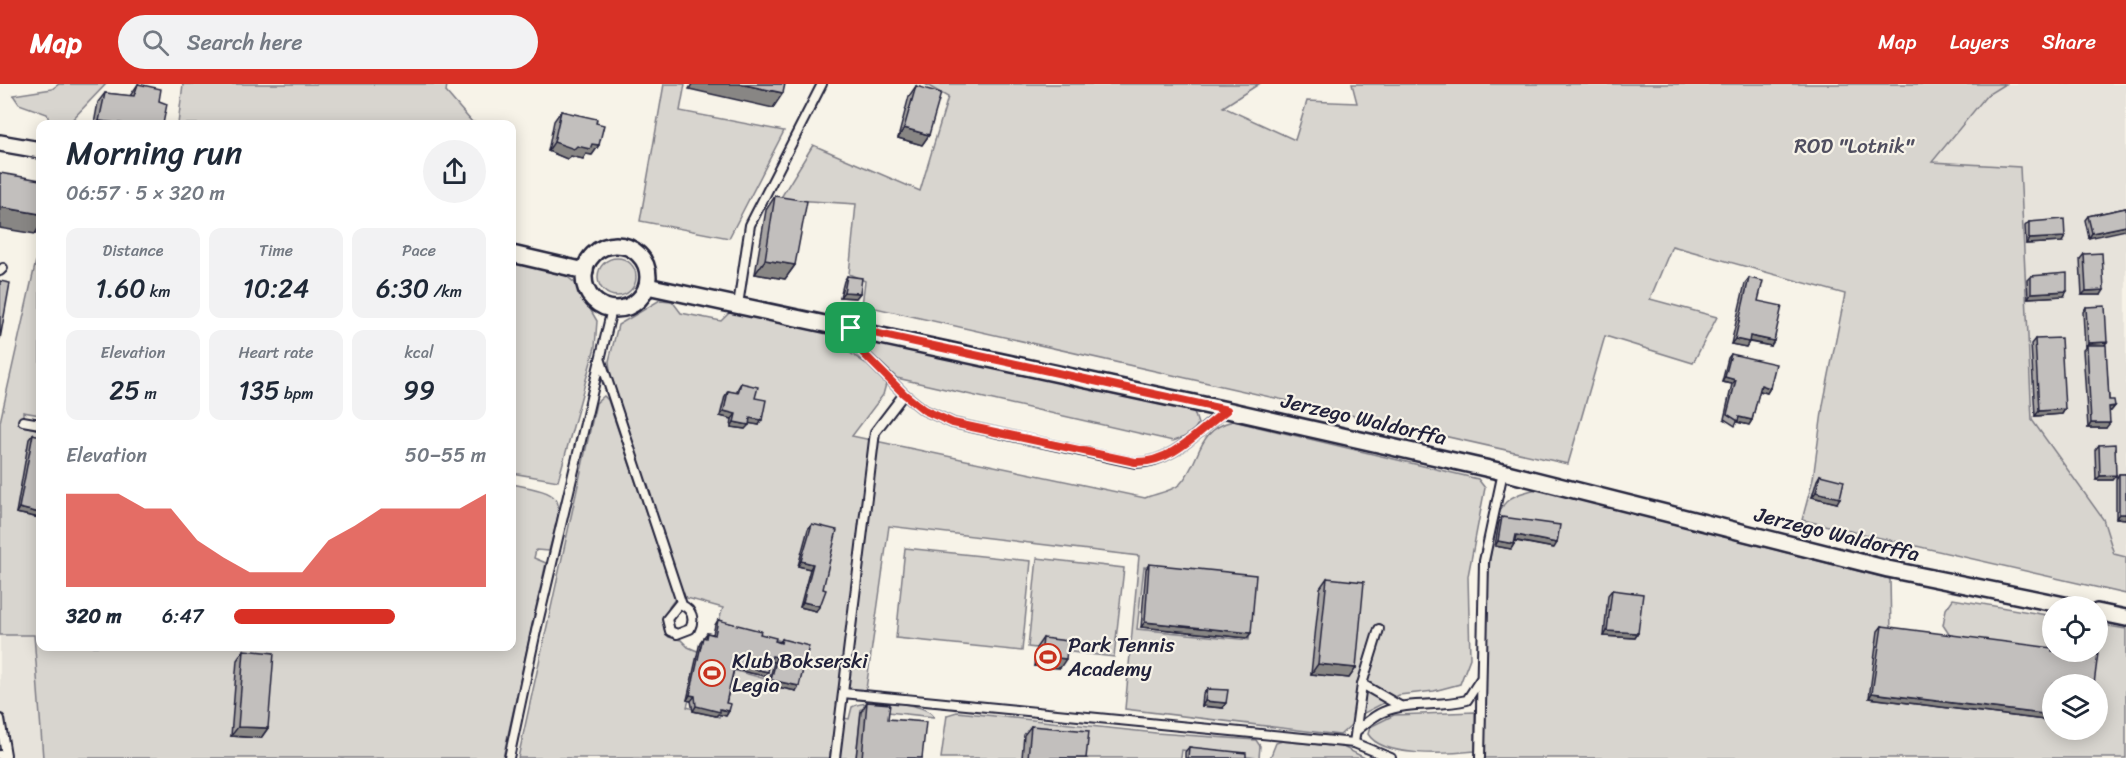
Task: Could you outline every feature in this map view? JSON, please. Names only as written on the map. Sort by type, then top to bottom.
[{"type":"street","points":[[0,143],[36,149]]},
{"type":"street","points":[[622,246],[640,256],[648,275],[647,286],[644,294],[630,306],[612,309],[602,306],[587,292],[585,271],[588,262],[602,248],[622,246]]},
{"type":"street","points":[[516,255],[585,271]]},
{"type":"street","name":"Jerzego Waldorffa","points":[[647,286],[851,328],[1503,472],[1888,569],[2042,600]]},
{"type":"street","points":[[2108,614],[2126,618]]},
{"type":"lane","points":[[738,305],[750,225],[822,84]]},
{"type":"lane","points":[[509,758],[536,631],[612,309]]},
{"type":"lane","points":[[851,328],[861,351],[904,394],[924,410],[953,423],[1135,462],[1152,463],[1170,454],[1227,410]]},
{"type":"lane","points":[[600,360],[682,604]]},
{"type":"lane","points":[[835,758],[875,432],[904,394]]},
{"type":"lane","points":[[23,421],[36,423]]},
{"type":"lane","points":[[1480,758],[1484,561],[1503,472]]},
{"type":"lane","points":[[1354,743],[1362,684],[1379,629]]},
{"type":"lane","points":[[1356,731],[1381,712],[1400,706],[1448,705],[1467,700],[1481,679]]},
{"type":"lane","points":[[1362,684],[1400,706]]},
{"type":"lane","points":[[843,693],[1354,743],[1391,758]]},
{"type":"lane","points":[[0,719],[6,755],[0,755]]},
{"type":"shaded area","points":[[2005,84],[2126,84],[2126,557],[2114,555],[2103,519],[2032,420],[2020,168],[1931,162],[1987,95]]},
{"type":"shaded area","points":[[34,634],[43,758],[0,758],[0,635]]},
{"type":"green space","points":[[59,84],[106,84],[72,120],[49,120],[47,114],[19,104],[13,95],[52,89]]},
{"type":"green space","points":[[183,84],[447,84],[446,92],[470,120],[178,120]]},
{"type":"green space","points":[[664,84],[685,84],[680,111],[784,131],[729,238],[640,221]]},
{"type":"green space","name":"ROD \"Lotnik\"","points":[[925,84],[1259,84],[1223,107],[1295,140],[1307,101],[1357,103],[1352,84],[2005,84],[1987,95],[1932,162],[2020,167],[2032,420],[2103,519],[2114,554],[2126,557],[2126,594],[1802,520],[1813,479],[1823,405],[1845,294],[1672,246],[1650,299],[1717,317],[1693,363],[1605,336],[1568,464],[862,305],[865,281],[849,274],[856,204],[780,199],[813,145],[920,191],[948,97]]},
{"type":"green space","points":[[617,258],[630,264],[636,277],[630,290],[617,296],[604,290],[598,277],[604,264]]},
{"type":"green space","points":[[36,261],[36,414],[23,412],[23,426],[36,429],[36,453],[16,513],[36,517],[36,651],[516,651],[516,485],[552,496],[557,501],[557,519],[549,551],[536,550],[534,558],[546,563],[503,758],[43,758],[34,635],[0,635],[0,422]]},
{"type":"green space","points":[[516,264],[565,275],[575,283],[597,321],[595,347],[558,481],[516,474]]},
{"type":"green space","points":[[660,300],[672,301],[681,313],[721,321],[730,312],[826,332],[850,353],[882,374],[886,384],[883,395],[852,436],[1145,498],[1180,484],[1205,439],[1221,425],[1233,421],[1478,479],[1485,488],[1468,576],[1470,658],[1460,684],[1434,691],[1399,695],[1364,713],[1340,735],[1125,709],[1139,556],[889,526],[866,689],[842,698],[838,717],[849,719],[852,707],[859,704],[882,702],[920,708],[934,717],[861,709],[856,758],[518,758],[596,403],[604,396],[608,400],[675,599],[669,607],[664,629],[669,637],[681,640],[688,647],[702,653],[687,707],[719,717],[733,670],[795,687],[806,648],[718,623],[723,608],[683,597],[611,381],[609,361],[618,325]],"holes":[[[1144,567],[1255,578],[1249,640],[1137,629]]]},
{"type":"green space","points":[[870,340],[1194,412],[1198,424],[1191,435],[1173,441],[897,378],[863,346],[865,341]]},
{"type":"green space","points":[[1536,489],[1890,579],[1891,632],[1953,640],[1943,625],[1946,609],[1953,599],[2042,614],[2042,662],[2108,662],[2108,626],[2126,629],[2126,758],[1485,758],[1486,623],[1492,546],[1498,518],[1506,502],[1516,495]]},
{"type":"green space","points":[[905,548],[1031,561],[1022,651],[896,638]]},
{"type":"green space","points":[[1037,558],[1124,568],[1114,657],[1028,647]]},
{"type":"green space","points":[[957,712],[1156,733],[1256,740],[1260,746],[1259,758],[1182,750],[1181,758],[941,758],[947,715]]},
{"type":"green space","points":[[1475,712],[1475,751],[1417,753],[1401,751],[1376,742],[1368,734],[1370,727],[1394,715]]},
{"type":"green space","points":[[1282,741],[1343,747],[1365,758],[1270,758],[1276,743]]},
{"type":"building","points":[[138,84],[161,89],[159,101],[167,104],[164,120],[99,120],[105,93],[134,96]]},
{"type":"building","points":[[740,84],[785,84],[783,93]]},
{"type":"building","points":[[916,86],[941,93],[929,135],[904,128]]},
{"type":"building","points":[[561,111],[597,119],[596,123],[604,125],[599,145],[592,144],[590,149],[577,146],[574,149],[554,142]]},
{"type":"building","points":[[0,173],[36,179],[36,213],[0,207]]},
{"type":"building","points":[[775,196],[807,201],[795,265],[765,260]]},
{"type":"building","points":[[2126,208],[2126,226],[2092,233],[2088,216]]},
{"type":"building","points":[[2064,219],[2065,237],[2029,239],[2029,222]]},
{"type":"building","points":[[2102,253],[2104,290],[2086,291],[2084,254]]},
{"type":"building","points":[[2067,273],[2067,291],[2031,293],[2031,276]]},
{"type":"building","points":[[847,276],[862,278],[860,293],[844,292]]},
{"type":"building","points":[[1749,278],[1763,281],[1758,301],[1782,306],[1774,341],[1750,336],[1749,342],[1735,339]]},
{"type":"building","points":[[0,281],[10,283],[0,339]]},
{"type":"building","points":[[2105,306],[2107,342],[2088,343],[2086,307]]},
{"type":"building","points":[[2061,338],[2065,409],[2039,411],[2035,339]]},
{"type":"building","points":[[2087,345],[2106,345],[2109,400],[2114,400],[2115,406],[2109,407],[2110,423],[2091,423]]},
{"type":"building","points":[[1731,354],[1776,364],[1770,388],[1761,385],[1752,420],[1739,417],[1738,421],[1727,414],[1736,380],[1725,377]]},
{"type":"building","points":[[741,383],[758,387],[755,398],[766,400],[762,420],[750,418],[749,425],[734,422],[736,414],[724,411],[728,391],[738,393]]},
{"type":"building","points":[[33,434],[36,435],[36,512],[19,508]]},
{"type":"building","points":[[2115,444],[2116,475],[2100,476],[2099,445]]},
{"type":"building","points":[[2119,474],[2126,474],[2126,514],[2119,514]]},
{"type":"building","points":[[1820,475],[1844,481],[1840,498],[1816,492]]},
{"type":"building","points":[[1502,517],[1560,525],[1557,543],[1516,535],[1514,544],[1498,541]]},
{"type":"building","points":[[812,524],[837,530],[823,589],[826,590],[820,606],[803,602],[813,564],[801,561]]},
{"type":"building","points":[[1149,564],[1256,575],[1251,633],[1145,622]]},
{"type":"building","points":[[1327,578],[1364,582],[1356,668],[1318,664]]},
{"type":"building","points":[[1612,590],[1643,594],[1638,633],[1607,631]]},
{"type":"building","name":"Klub Bokserski Legia","points":[[718,620],[761,631],[760,634],[776,638],[775,641],[781,643],[782,639],[809,646],[799,686],[771,680],[777,657],[772,656],[768,672],[735,664],[726,703],[731,704],[729,711],[720,709],[720,712],[696,706],[695,696],[690,695],[703,637],[706,638],[707,633],[715,635]]},
{"type":"building","points":[[1882,626],[2042,647],[2042,662],[2097,662],[2095,674],[2042,674],[2042,714],[1872,693]]},
{"type":"building","points":[[1043,638],[1068,641],[1066,659],[1041,656]]},
{"type":"building","points":[[244,651],[274,653],[268,728],[238,727]]},
{"type":"building","points":[[1207,689],[1228,690],[1226,703],[1205,701]]},
{"type":"building","points":[[867,702],[890,704],[888,719],[926,722],[922,758],[862,758]]},
{"type":"building","points":[[1031,726],[1089,731],[1086,758],[1028,758]]},
{"type":"building","points":[[1189,747],[1246,753],[1246,758],[1188,758]]},
{"type":"place","name":"Park Tennis Academy","points":[[1048,657]]},
{"type":"place","name":"Klub Bokserski Legia","points":[[712,673]]},
{"type":"route","points":[[851,328],[1227,410],[1170,454],[1152,463],[1135,462],[953,423],[924,410],[904,394],[861,351],[853,338],[851,328]]}]
